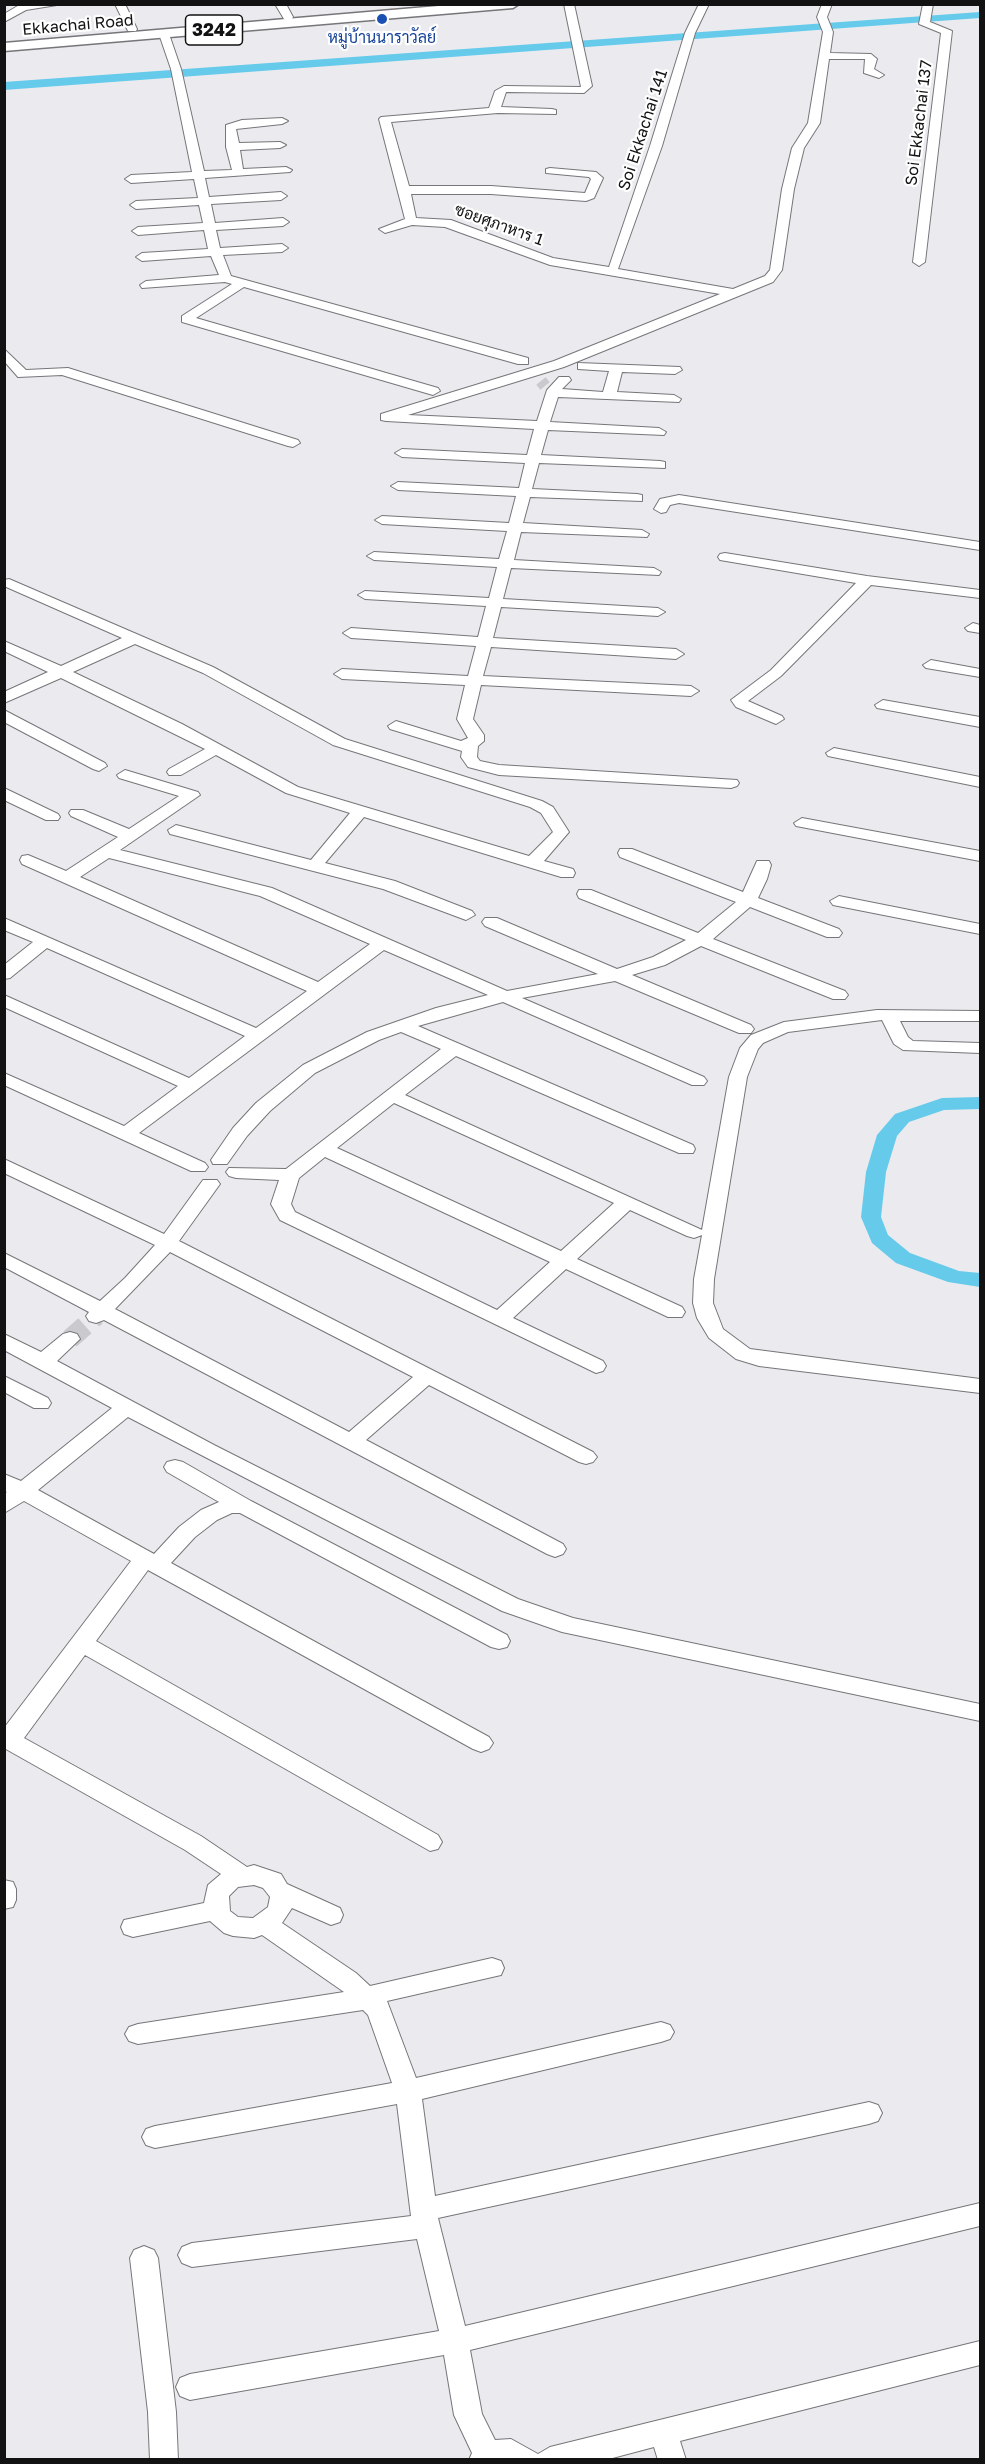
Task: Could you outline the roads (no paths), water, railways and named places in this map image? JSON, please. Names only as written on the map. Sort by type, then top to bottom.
[{"type":"main road","name":"Ekkachai Road","points":[[4,39],[437,4]]},
{"type":"main road","name":"Ekkachai Road","points":[[4,47],[513,4]]},
{"type":"street","points":[[4,19],[27,6],[58,4]]},
{"type":"street","points":[[120,4],[132,29]]},
{"type":"street","points":[[280,4],[288,17]]},
{"type":"street","points":[[496,110],[501,91],[504,89],[584,90],[587,86],[569,4]]},
{"type":"street","name":"Soi Ekkachai 141","points":[[614,266],[690,38],[704,4]]},
{"type":"street","points":[[659,432],[386,417],[552,380],[732,292],[769,279],[776,270],[788,189],[798,148],[814,123],[827,28],[822,17],[827,4]]},
{"type":"street","name":"Soi Ekkachai 137","points":[[919,262],[947,31],[924,20],[928,4]]},
{"type":"street","points":[[164,34],[177,74],[215,252],[226,278]]},
{"type":"street","points":[[824,56],[867,56],[872,59],[868,71],[879,75]]},
{"type":"street","points":[[385,229],[411,220],[385,119],[496,110],[552,112]]},
{"type":"street","points":[[238,172],[232,147],[231,128],[235,124],[282,121]]},
{"type":"street","points":[[232,147],[280,145]]},
{"type":"street","points":[[130,179],[286,170]]},
{"type":"street","points":[[405,190],[449,188],[589,196],[597,178],[592,174],[550,171]]},
{"type":"street","points":[[136,205],[281,196]]},
{"type":"street","name":"ซอยศุภาหาร 1","points":[[411,220],[447,223],[550,261],[732,292]]},
{"type":"street","points":[[138,231],[283,222]]},
{"type":"street","points":[[142,257],[282,248]]},
{"type":"street","points":[[146,285],[226,278],[523,362]]},
{"type":"street","points":[[242,283],[186,319],[433,391]]},
{"type":"street","points":[[4,352],[23,374],[63,371],[293,443]]},
{"type":"street","points":[[583,366],[675,370]]},
{"type":"street","points":[[609,396],[616,368]]},
{"type":"street","points":[[552,380],[609,396],[674,399]]},
{"type":"street","points":[[396,726],[447,743],[470,745],[476,741],[476,735],[465,719],[552,380]]},
{"type":"street","points":[[402,453],[660,465]]},
{"type":"street","points":[[398,486],[637,498]]},
{"type":"street","points":[[661,509],[665,502],[679,499],[981,546]]},
{"type":"street","points":[[382,520],[642,534]]},
{"type":"street","points":[[374,556],[654,572]]},
{"type":"street","points":[[725,557],[867,580],[981,594]]},
{"type":"street","points":[[776,719],[742,704],[739,700],[776,673],[867,580]]},
{"type":"street","points":[[9,583],[248,690],[329,737],[536,804],[547,810],[561,832],[556,840],[532,863]]},
{"type":"street","points":[[365,595],[494,600],[658,612]]},
{"type":"street","points":[[351,633],[676,654]]},
{"type":"street","points":[[4,698],[135,638]]},
{"type":"street","points":[[4,645],[216,749],[277,784],[567,873]]},
{"type":"street","points":[[931,665],[981,673]]},
{"type":"street","points":[[342,674],[691,691]]},
{"type":"street","points":[[883,705],[981,723]]},
{"type":"street","points":[[4,715],[99,766]]},
{"type":"street","points":[[470,745],[469,757],[474,764],[499,770],[731,783]]},
{"type":"street","points":[[175,772],[216,749]]},
{"type":"street","points":[[834,753],[981,782]]},
{"type":"street","points":[[67,878],[192,795],[125,775]]},
{"type":"street","points":[[4,793],[52,817]]},
{"type":"street","points":[[315,865],[360,811]]},
{"type":"street","points":[[76,813],[130,836]]},
{"type":"street","points":[[802,823],[981,856]]},
{"type":"street","points":[[176,830],[407,890],[466,915]]},
{"type":"street","points":[[106,852],[266,892],[698,1081]]},
{"type":"street","points":[[626,853],[833,933]]},
{"type":"street","points":[[28,860],[320,990]]},
{"type":"street","points":[[220,1160],[240,1132],[263,1107],[301,1076],[373,1036],[442,1012],[616,974],[659,961],[700,940],[726,921],[748,900],[759,879],[763,865]]},
{"type":"street","points":[[585,894],[839,995]]},
{"type":"street","points":[[839,901],[981,929]]},
{"type":"street","points":[[491,922],[745,1029]]},
{"type":"street","points":[[4,923],[258,1035]]},
{"type":"street","points":[[4,974],[46,941]]},
{"type":"street","points":[[125,1134],[382,943]]},
{"type":"street","points":[[4,1000],[190,1085]]},
{"type":"street","points":[[888,1014],[900,1040],[909,1046],[981,1048]]},
{"type":"street","points":[[981,1016],[888,1014],[784,1027],[757,1040],[749,1048],[738,1077],[704,1279],[703,1303],[716,1333],[735,1349],[759,1359],[981,1386]]},
{"type":"street","points":[[402,1026],[686,1149]]},
{"type":"street","points":[[453,1050],[290,1175],[280,1204],[287,1216],[596,1366]]},
{"type":"street","points":[[4,1078],[198,1167]]},
{"type":"street","points":[[393,1096],[694,1232]]},
{"type":"street","points":[[324,1149],[675,1312]]},
{"type":"street","points":[[198,1167],[208,1161],[220,1160],[229,1162],[236,1172]]},
{"type":"street","points":[[4,1165],[167,1244],[586,1457]]},
{"type":"street","points":[[198,1167],[197,1177],[210,1184],[230,1180],[236,1172]]},
{"type":"street","points":[[236,1172],[290,1175]]},
{"type":"street","points":[[99,1313],[132,1283],[167,1244],[210,1184]]},
{"type":"street","points":[[499,1319],[627,1202]]},
{"type":"street","points":[[4,1259],[99,1313],[352,1441],[555,1549]]},
{"type":"street","points":[[43,1362],[70,1339]]},
{"type":"street","points":[[4,1341],[510,1605],[570,1626],[981,1712]]},
{"type":"street","points":[[352,1441],[427,1376]]},
{"type":"street","points":[[4,1383],[41,1403]]},
{"type":"street","points":[[4,1506],[14,1485],[127,1407]]},
{"type":"street","points":[[175,1467],[243,1506],[499,1641]]},
{"type":"street","points":[[14,1485],[481,1743]]},
{"type":"street","points":[[242,1876],[193,1843],[7,1738],[151,1561],[209,1515],[229,1506],[243,1506]]},
{"type":"street","points":[[82,1643],[430,1842]]},
{"type":"street","points":[[242,1876],[262,1876],[272,1881],[282,1897],[279,1911],[265,1924],[254,1928],[233,1926],[221,1918],[216,1910],[217,1892],[231,1879],[242,1876]]},
{"type":"street","points":[[4,1889],[4,1900]]},
{"type":"street","points":[[279,1891],[331,1915]]},
{"type":"street","points":[[133,1927],[216,1910]]},
{"type":"street","points":[[265,1924],[312,1954],[379,2009],[408,2091],[425,2218],[454,2341],[468,2415],[486,2457],[511,2452],[527,2460]]},
{"type":"street","points":[[138,2034],[368,1999],[383,1991],[492,1968]]},
{"type":"street","points":[[155,2137],[408,2091],[661,2032]]},
{"type":"street","points":[[192,2255],[425,2218],[869,2113]]},
{"type":"street","points":[[190,2387],[454,2341],[981,2214]]},
{"type":"street","points":[[144,2258],[162,2412],[164,2460]]},
{"type":"street","points":[[550,2460],[981,2353]]},
{"type":"street","points":[[663,2432],[672,2460]]},
{"type":"waterway","points":[[4,86],[980,15]]},
{"type":"waterway","points":[[980,1103],[942,1104],[902,1118],[887,1135],[876,1172],[871,1217],[879,1238],[903,1258],[956,1277],[980,1280]]},
{"type":"tunnel","points":[[541,381],[545,386]]},
{"type":"tunnel","points":[[70,1339],[96,1316]]},
{"type":"place","name":"หมู่บ้านนาราวัลย์","points":[[382,19]]}]
